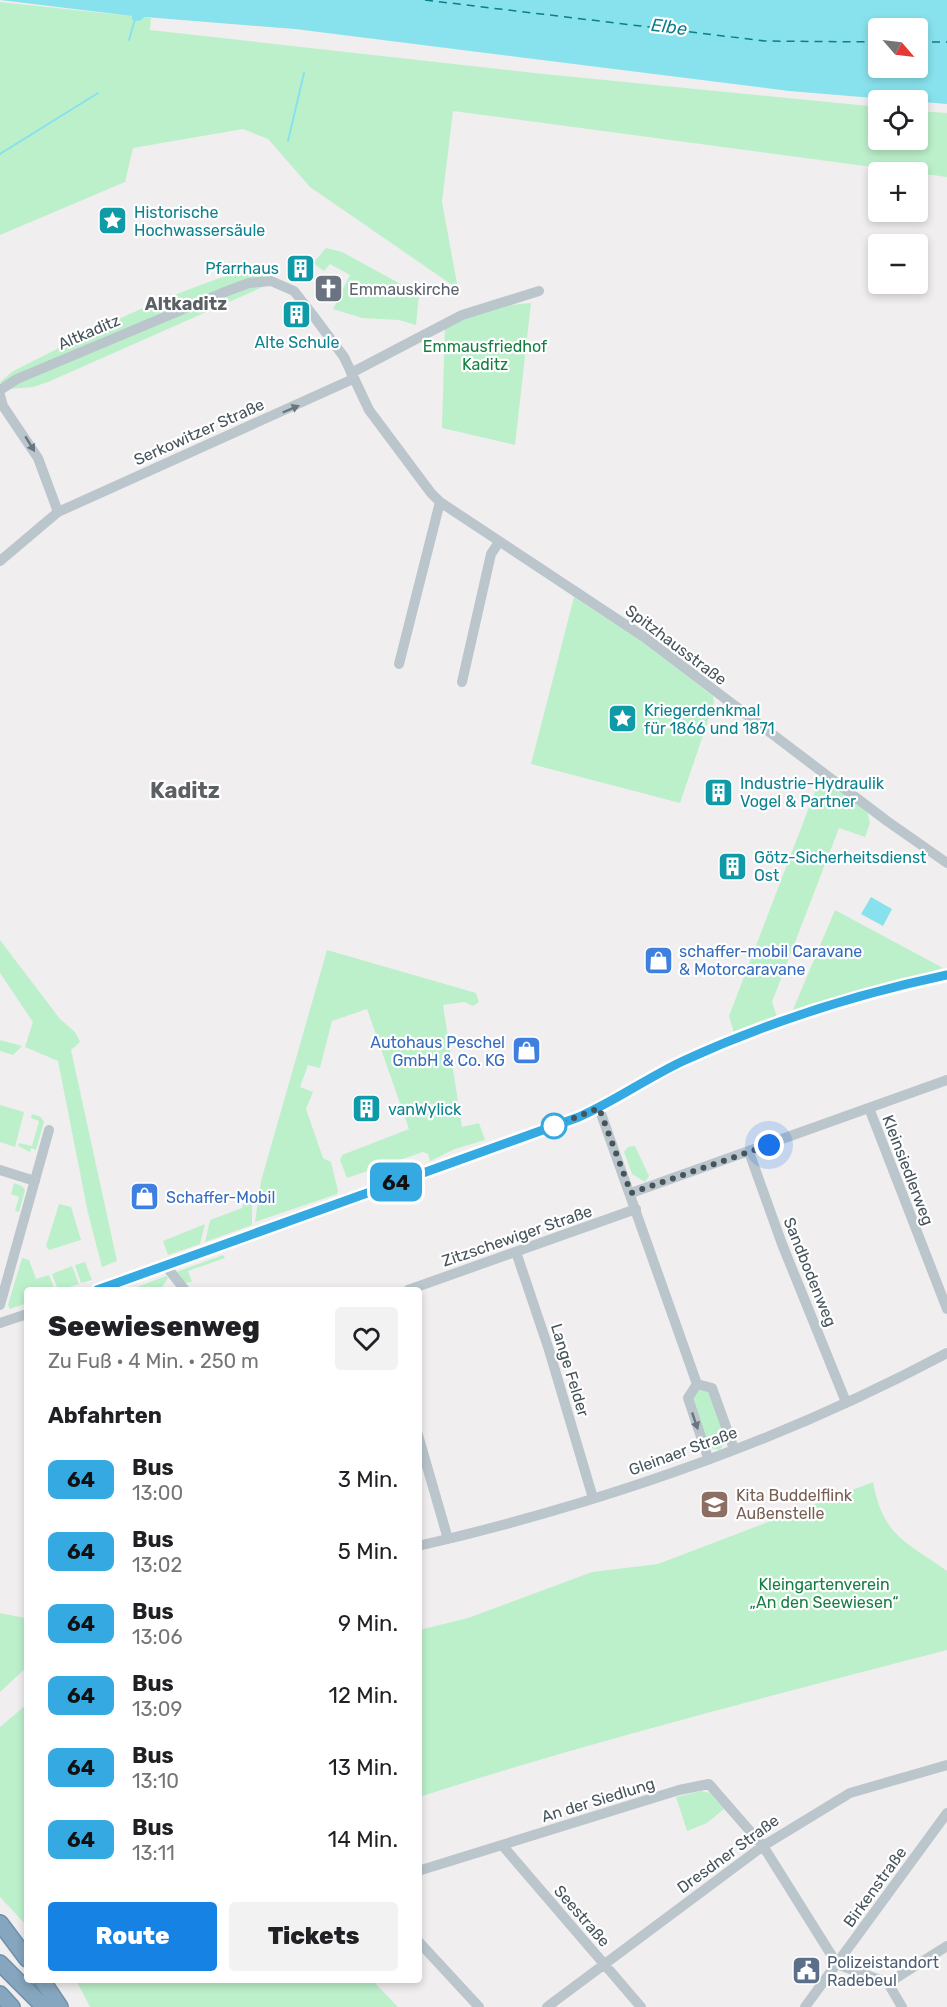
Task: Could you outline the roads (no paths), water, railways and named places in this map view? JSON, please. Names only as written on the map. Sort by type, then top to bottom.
[{"type":"highway","points":[[0,1923],[24,1955]]},
{"type":"highway","points":[[0,1963],[44,2007]]},
{"type":"highway","points":[[44,1983],[60,2007]]},
{"type":"highway","points":[[0,1994],[12,2007]]},
{"type":"street","name":"Altkaditz","points":[[0,390],[16,379],[149,323],[222,293],[266,279],[294,291],[344,357],[352,376]]},
{"type":"street","name":"Serkowitzer Straße","points":[[0,561],[58,512],[198,448],[314,399],[462,315],[539,291]]},
{"type":"street","name":"Spitzhausstraße","points":[[352,376],[380,426],[440,502],[644,637],[887,821],[947,863]]},
{"type":"street","points":[[0,395],[3,405],[38,458],[58,512]]},
{"type":"street","points":[[399,664],[440,502]]},
{"type":"street","points":[[462,682],[491,554],[500,542]]},
{"type":"street","points":[[105,1287],[599,1108],[708,1050],[830,1005],[947,975]]},
{"type":"street","points":[[631,1193],[947,1080]]},
{"type":"street","points":[[599,1108],[697,1384]]},
{"type":"street","name":"Kleinsiedlerweg","points":[[868,1108],[947,1309]]},
{"type":"street","points":[[0,1305],[49,1130]]},
{"type":"street","name":"Sandbodenweg","points":[[749,1152],[782,1244],[846,1402]]},
{"type":"street","points":[[0,1170],[35,1181]]},
{"type":"street","name":"Zitzschewiger Straße","points":[[417,1287],[636,1209]]},
{"type":"street","name":"Lange Felder","points":[[516,1252],[549,1350],[593,1498]]},
{"type":"street","points":[[165,1265],[182,1287]]},
{"type":"street","points":[[0,1322],[24,1315]]},
{"type":"street","name":"Gleinaer Straße","points":[[422,1545],[593,1498],[734,1449],[895,1381],[947,1353]]},
{"type":"street","points":[[697,1384],[712,1388],[734,1449]]},
{"type":"street","points":[[697,1384],[688,1398],[708,1458]]},
{"type":"street","points":[[422,1449],[448,1539]]},
{"type":"street","name":"Dresdner Straße","points":[[547,2007],[763,1846],[850,1793],[947,1765]]},
{"type":"street","name":"An der Siedlung","points":[[422,1870],[698,1785],[709,1784],[763,1846]]},
{"type":"street","name":"Birkenstraße","points":[[805,2007],[947,1813]]},
{"type":"street","name":"Seestraße","points":[[502,1845],[641,2007]]},
{"type":"street","points":[[763,1846],[837,1964],[888,1983],[902,2007]]},
{"type":"street","points":[[422,1945],[479,2007]]},
{"type":"street","points":[[888,1983],[947,1946]]},
{"type":"water","name":"Elbe","points":[[0,0],[947,0],[947,104],[928,102],[928,90],[868,90],[868,98],[789,91],[295,29],[145,17],[139,21],[132,20],[132,16]]},
{"type":"water","points":[[871,897],[892,909],[883,926],[861,914]]},
{"type":"waterway","points":[[129,40],[135,19]]},
{"type":"waterway","points":[[288,141],[304,73]]},
{"type":"waterway","points":[[0,154],[98,93]]},
{"type":"place","name":"Historische Hochwassersäule","points":[[113,221]]},
{"type":"place","name":"Pfarrhaus","points":[[300,268]]},
{"type":"place","name":"Emmauskirche","points":[[328,289]]},
{"type":"place","name":"Alte Schule","points":[[297,314]]},
{"type":"place","name":"Kriegerdenkmal für 1866 und 1871","points":[[623,719]]},
{"type":"place","name":"Industrie-Hydraulik Vogel & Partner","points":[[719,792]]},
{"type":"place","name":"Götz-Sicherheitsdienst Ost","points":[[733,866]]},
{"type":"place","name":"schaffer-mobil Caravane & Motorcaravane","points":[[658,960]]},
{"type":"place","name":"Autohaus Peschel GmbH & Co. KG","points":[[526,1051]]},
{"type":"place","name":"vanWylick","points":[[367,1109]]},
{"type":"place","name":"Schaffer-Mobil","points":[[145,1197]]},
{"type":"place","name":"Kita Buddelflink Außenstelle","points":[[715,1504]]},
{"type":"place","name":"Polizeistandort Radebeul","points":[[806,1971]]},
{"type":"district","name":"Altkaditz","points":[[186,304]]},
{"type":"district","name":"Kaditz","points":[[185,790]]},
{"type":"park label","name":"Emmausfriedhof Kaditz","points":[[485,355]]},
{"type":"park label","name":"Kleingartenverein „An den Seewiesen“","points":[[824,1593]]}]
